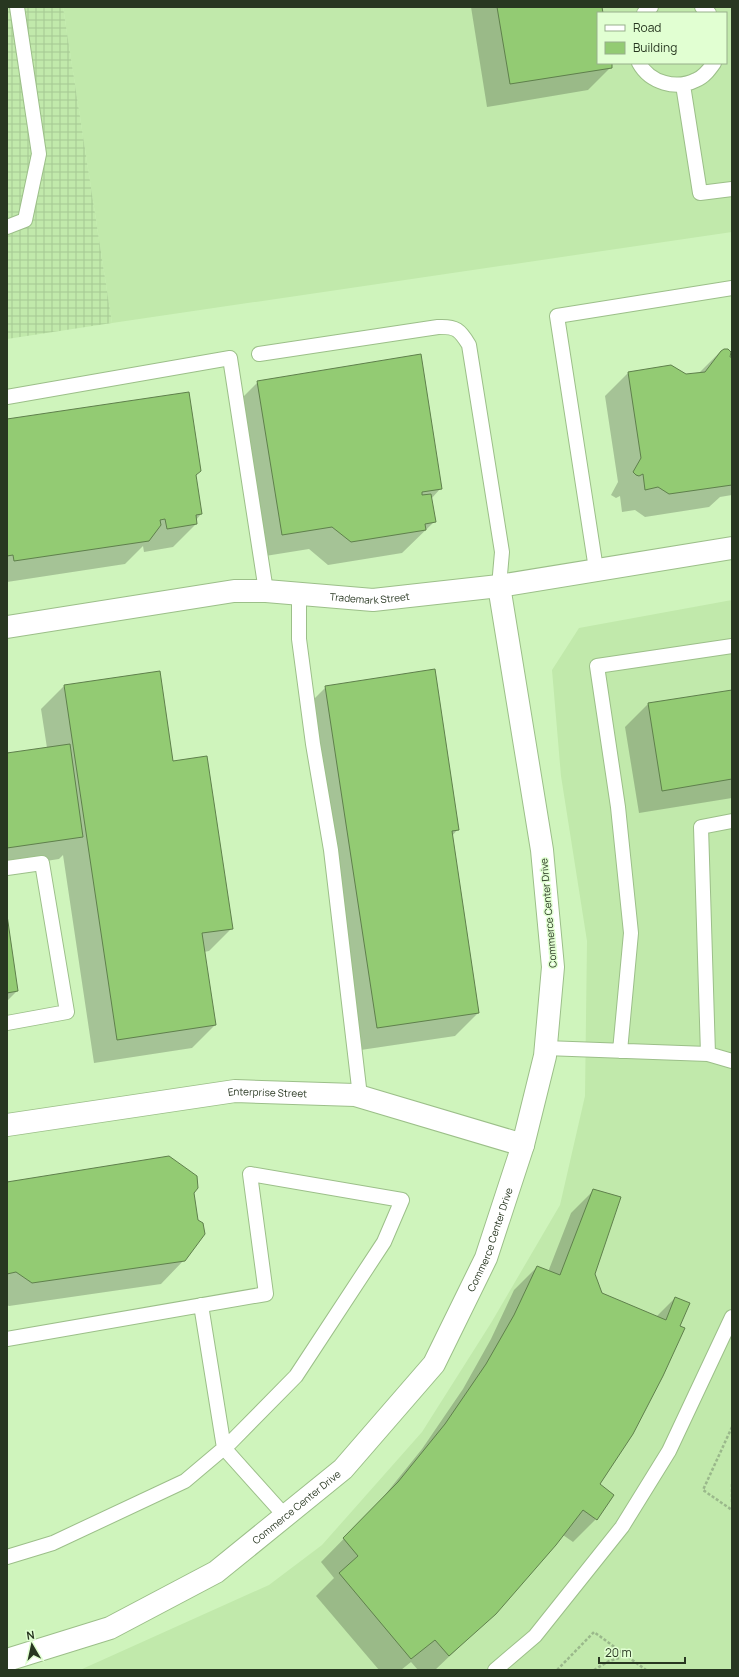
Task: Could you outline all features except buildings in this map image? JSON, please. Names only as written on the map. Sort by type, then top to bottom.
[{"type":"street","name":"Trademark Street","points":[[7,627],[234,591],[266,591],[373,600],[499,586],[732,548]]},
{"type":"street","name":"Commerce Center Drive","points":[[7,1660],[110,1628],[216,1572],[343,1469],[434,1364],[486,1258],[523,1145],[545,1048],[553,967],[543,858],[499,586]]},
{"type":"street","name":"Enterprise Street","points":[[7,1125],[235,1091],[355,1095],[523,1145]]},
{"type":"lane","points":[[7,227],[25,220],[39,154],[17,7]]},
{"type":"lane","points":[[639,64],[642,70],[654,79],[668,84],[683,84],[696,80],[708,72],[713,64]]},
{"type":"lane","points":[[683,84],[700,193],[732,189]]},
{"type":"lane","points":[[596,569],[557,316],[732,288]]},
{"type":"lane","points":[[259,354],[438,327],[450,326],[461,332],[469,345],[502,552],[499,586]]},
{"type":"lane","points":[[7,397],[230,358],[266,591]]},
{"type":"lane","points":[[299,594],[299,638],[313,744],[331,850],[360,1096]]},
{"type":"lane","points":[[620,1051],[631,933],[618,807],[597,666],[732,646]]},
{"type":"lane","points":[[708,1054],[701,827],[732,820]]},
{"type":"lane","points":[[7,868],[42,864],[67,1012],[7,1023]]},
{"type":"lane","points":[[545,1048],[708,1054],[732,1061]]},
{"type":"lane","points":[[7,1339],[266,1294],[250,1174],[402,1200],[384,1242],[296,1376],[224,1448],[185,1481],[53,1543],[7,1557]]},
{"type":"lane","points":[[201,1305],[224,1448],[285,1516]]},
{"type":"lane","points":[[494,1670],[535,1636],[622,1527],[669,1451],[732,1317]]},
{"type":"path","points":[[732,1427],[703,1490],[732,1510]]},
{"type":"path","points":[[732,1484],[732,1502]]},
{"type":"path","points":[[557,1670],[594,1632],[646,1670]]},
{"type":"path","points":[[594,1670],[610,1661],[626,1656]]},
{"type":"shaded area","points":[[7,7],[63,7],[112,323],[7,339]]},
{"type":"shaded area","points":[[63,7],[732,7],[732,232],[112,323]]},
{"type":"shaded area","points":[[732,600],[732,1670],[80,1670],[269,1585],[322,1545],[422,1432],[491,1323],[560,1205],[585,1096],[587,941],[561,776],[552,670],[579,628]]}]
